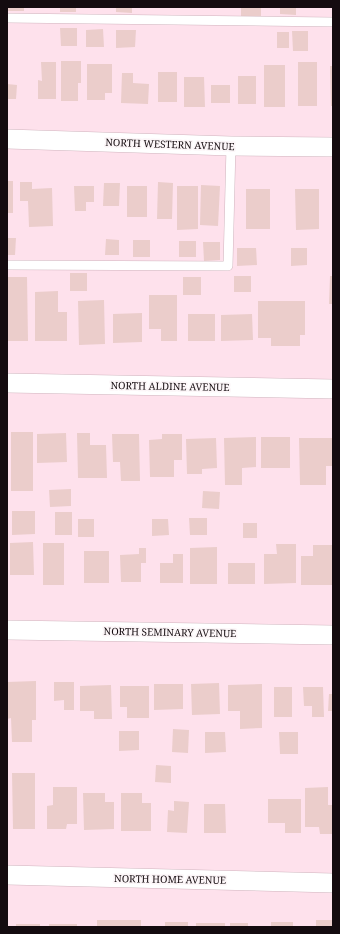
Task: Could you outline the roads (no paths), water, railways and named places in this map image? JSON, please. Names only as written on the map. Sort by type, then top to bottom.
[{"type":"street","name":"NORTH WESTERN AVENUE","points":[[7,139],[231,146],[333,147]]},
{"type":"street","name":"NORTH ALDINE AVENUE","points":[[7,383],[333,389]]},
{"type":"street","name":"NORTH SEMINARY AVENUE","points":[[7,630],[333,635]]},
{"type":"street","name":"NORTH HOME AVENUE","points":[[7,875],[333,883]]},
{"type":"lane","points":[[7,18],[333,22]]},
{"type":"lane","points":[[7,265],[228,266],[231,146]]}]
